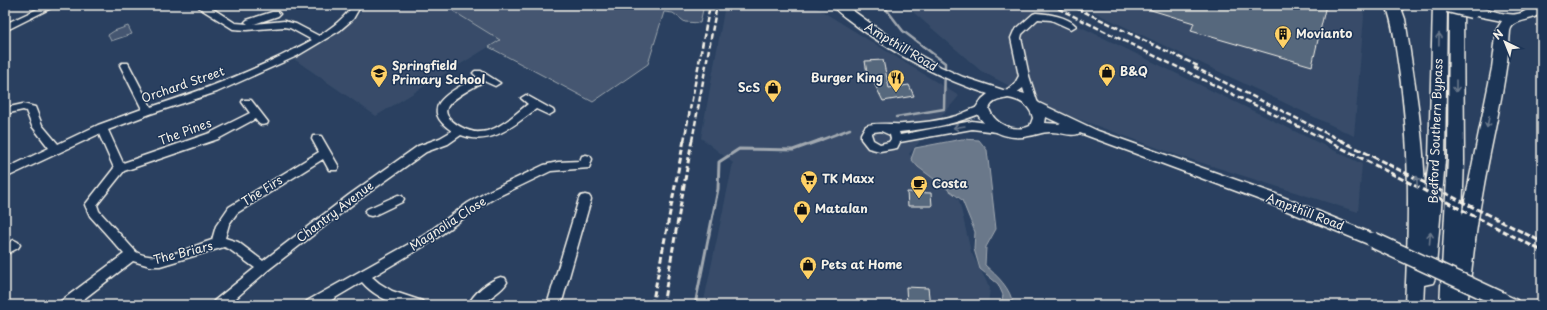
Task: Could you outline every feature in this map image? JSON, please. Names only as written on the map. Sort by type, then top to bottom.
[{"type":"highway","points":[[1393,5],[1398,19],[1412,109],[1416,159],[1418,229],[1414,305]]},
{"type":"highway","name":"Bedford Southern Bypass","points":[[1423,305],[1437,160],[1440,5]]},
{"type":"highway","points":[[1448,5],[1514,18],[1532,14],[1539,5]]},
{"type":"highway","name":"Bedford Southern Bypass","points":[[1448,305],[1456,160],[1456,5]]},
{"type":"highway","points":[[1458,305],[1472,198],[1499,68],[1504,29],[1508,22],[1514,18]]},
{"type":"main road","name":"Ampthill Road","points":[[838,5],[879,35],[946,73],[967,83],[1006,94]]},
{"type":"main road","name":"Ampthill Road","points":[[967,83],[978,95],[983,108]]},
{"type":"main road","points":[[1006,94],[1021,97],[1034,105],[1040,118],[1036,129],[1014,133],[997,128],[985,118],[983,108],[992,98],[1006,94]]},
{"type":"main road","name":"Ampthill Road","points":[[1034,105],[1093,134],[1268,197],[1373,240],[1507,303]]},
{"type":"main road","name":"Ampthill Road","points":[[1036,129],[1051,127],[1093,134]]},
{"type":"street","points":[[5,28],[53,5]]},
{"type":"street","name":"Orchard Street","points":[[5,174],[102,128],[213,90],[244,77],[319,40],[347,21],[358,5]]},
{"type":"street","points":[[204,7],[233,26],[247,27],[284,24],[293,26],[319,40]]},
{"type":"street","points":[[247,27],[250,22],[275,14]]},
{"type":"street","points":[[1034,105],[1024,76],[1016,38],[1017,33],[1036,16],[1047,16],[1059,19],[1071,26]]},
{"type":"street","points":[[125,66],[148,111]]},
{"type":"street","points":[[495,83],[481,75],[443,104],[440,110],[441,115],[460,132],[477,135],[494,132],[530,101],[549,112]]},
{"type":"street","points":[[1006,94],[1018,87],[1024,76]]},
{"type":"street","name":"The Pines","points":[[120,168],[214,136],[260,118],[248,102]]},
{"type":"street","points":[[5,111],[31,108],[40,133],[57,150]]},
{"type":"street","points":[[983,108],[968,116],[910,127],[889,129],[881,127],[870,129],[866,134],[867,140],[873,145],[881,148],[893,144],[896,139],[972,125],[997,128]]},
{"type":"street","points":[[102,128],[120,168]]},
{"type":"street","points":[[889,129],[895,134],[896,139]]},
{"type":"street","name":"Chantry Avenue","points":[[219,305],[264,267],[399,164],[422,150],[460,132]]},
{"type":"street","points":[[317,139],[333,167]]},
{"type":"street","name":"The Firs","points":[[218,244],[219,230],[224,220],[233,210],[324,153]]},
{"type":"street","name":"Magnolia Close","points":[[312,305],[426,239],[472,206],[491,195],[548,168],[585,165],[586,159]]},
{"type":"street","name":"The Briars","points":[[120,168],[114,177],[96,196],[91,205],[94,213],[138,260],[157,262],[218,244],[227,243],[234,246],[251,260],[264,267]]},
{"type":"street","points":[[371,212],[398,199]]},
{"type":"street","points":[[554,305],[585,199]]},
{"type":"street","points":[[66,305],[132,255]]},
{"type":"street","points":[[363,275],[372,286],[383,293],[417,305]]},
{"type":"street","points":[[475,305],[482,296],[501,282]]},
{"type":"shaded area","name":"Springfield Primary School","points":[[362,5],[463,5],[453,11],[500,40],[376,116],[294,59],[336,35],[360,14]]},
{"type":"shaded area","points":[[463,5],[704,5],[700,23],[685,22],[673,13],[664,12],[648,64],[593,102],[489,47],[500,40],[453,11]]},
{"type":"shaded area","points":[[725,5],[812,5],[959,96],[909,154],[959,200],[971,252],[990,288],[988,305],[703,305],[733,163],[701,138]]},
{"type":"shaded area","points":[[905,5],[1036,5],[1362,164],[1358,212],[1177,155],[1059,112],[981,71]]},
{"type":"shaded area","points":[[1079,5],[1363,5],[1364,17],[1354,136]]},
{"type":"shaded area","points":[[128,26],[132,34],[111,41],[108,35]]},
{"type":"shaded area","points":[[962,139],[979,140],[987,150],[996,229],[986,247],[985,265],[999,278],[1006,288],[1012,299],[1013,305],[1001,305],[1003,295],[998,284],[980,269],[974,249],[975,232],[962,200],[918,167],[911,159],[915,148]]},
{"type":"building","name":"Movianto","points":[[1141,5],[1326,5],[1312,66],[1191,31],[1194,23],[1141,7]]},
{"type":"building","points":[[883,60],[889,88],[909,85],[914,96],[883,101],[872,79],[868,79],[865,61]]},
{"type":"building","name":"Costa","points":[[907,192],[931,193],[932,206],[908,206]]},
{"type":"building","points":[[906,287],[928,288],[930,305],[907,305]]},
{"type":"waterway","points":[[883,5],[903,31],[945,63],[944,109],[896,117]]},
{"type":"waterway","points":[[818,141],[850,129]]},
{"type":"waterway","points":[[695,305],[718,189],[719,162],[739,149],[793,150],[821,140]]},
{"type":"railway","points":[[684,141],[710,5]]},
{"type":"railway","points":[[692,141],[717,5]]},
{"type":"railway","points":[[1051,5],[1327,140]]},
{"type":"railway","points":[[1070,5],[1200,67]]},
{"type":"railway","points":[[1194,67],[1340,140]]},
{"type":"railway","points":[[652,305],[684,140]]},
{"type":"railway","points":[[663,305],[692,140]]},
{"type":"railway","points":[[1327,140],[1542,251]]},
{"type":"railway","points":[[1340,140],[1542,242]]},
{"type":"place","name":"Movianto","points":[[1283,49]]},
{"type":"place","name":"B&Q","points":[[1107,87]]},
{"type":"place","name":"Springfield Primary School","points":[[379,88]]},
{"type":"place","name":"Burger King","points":[[896,93]]},
{"type":"place","name":"ScS","points":[[773,103]]},
{"type":"place","name":"TK Maxx","points":[[809,194]]},
{"type":"place","name":"Costa","points":[[919,199]]},
{"type":"place","name":"Matalan","points":[[802,224]]},
{"type":"place","name":"Pets at Home","points":[[808,280]]}]
